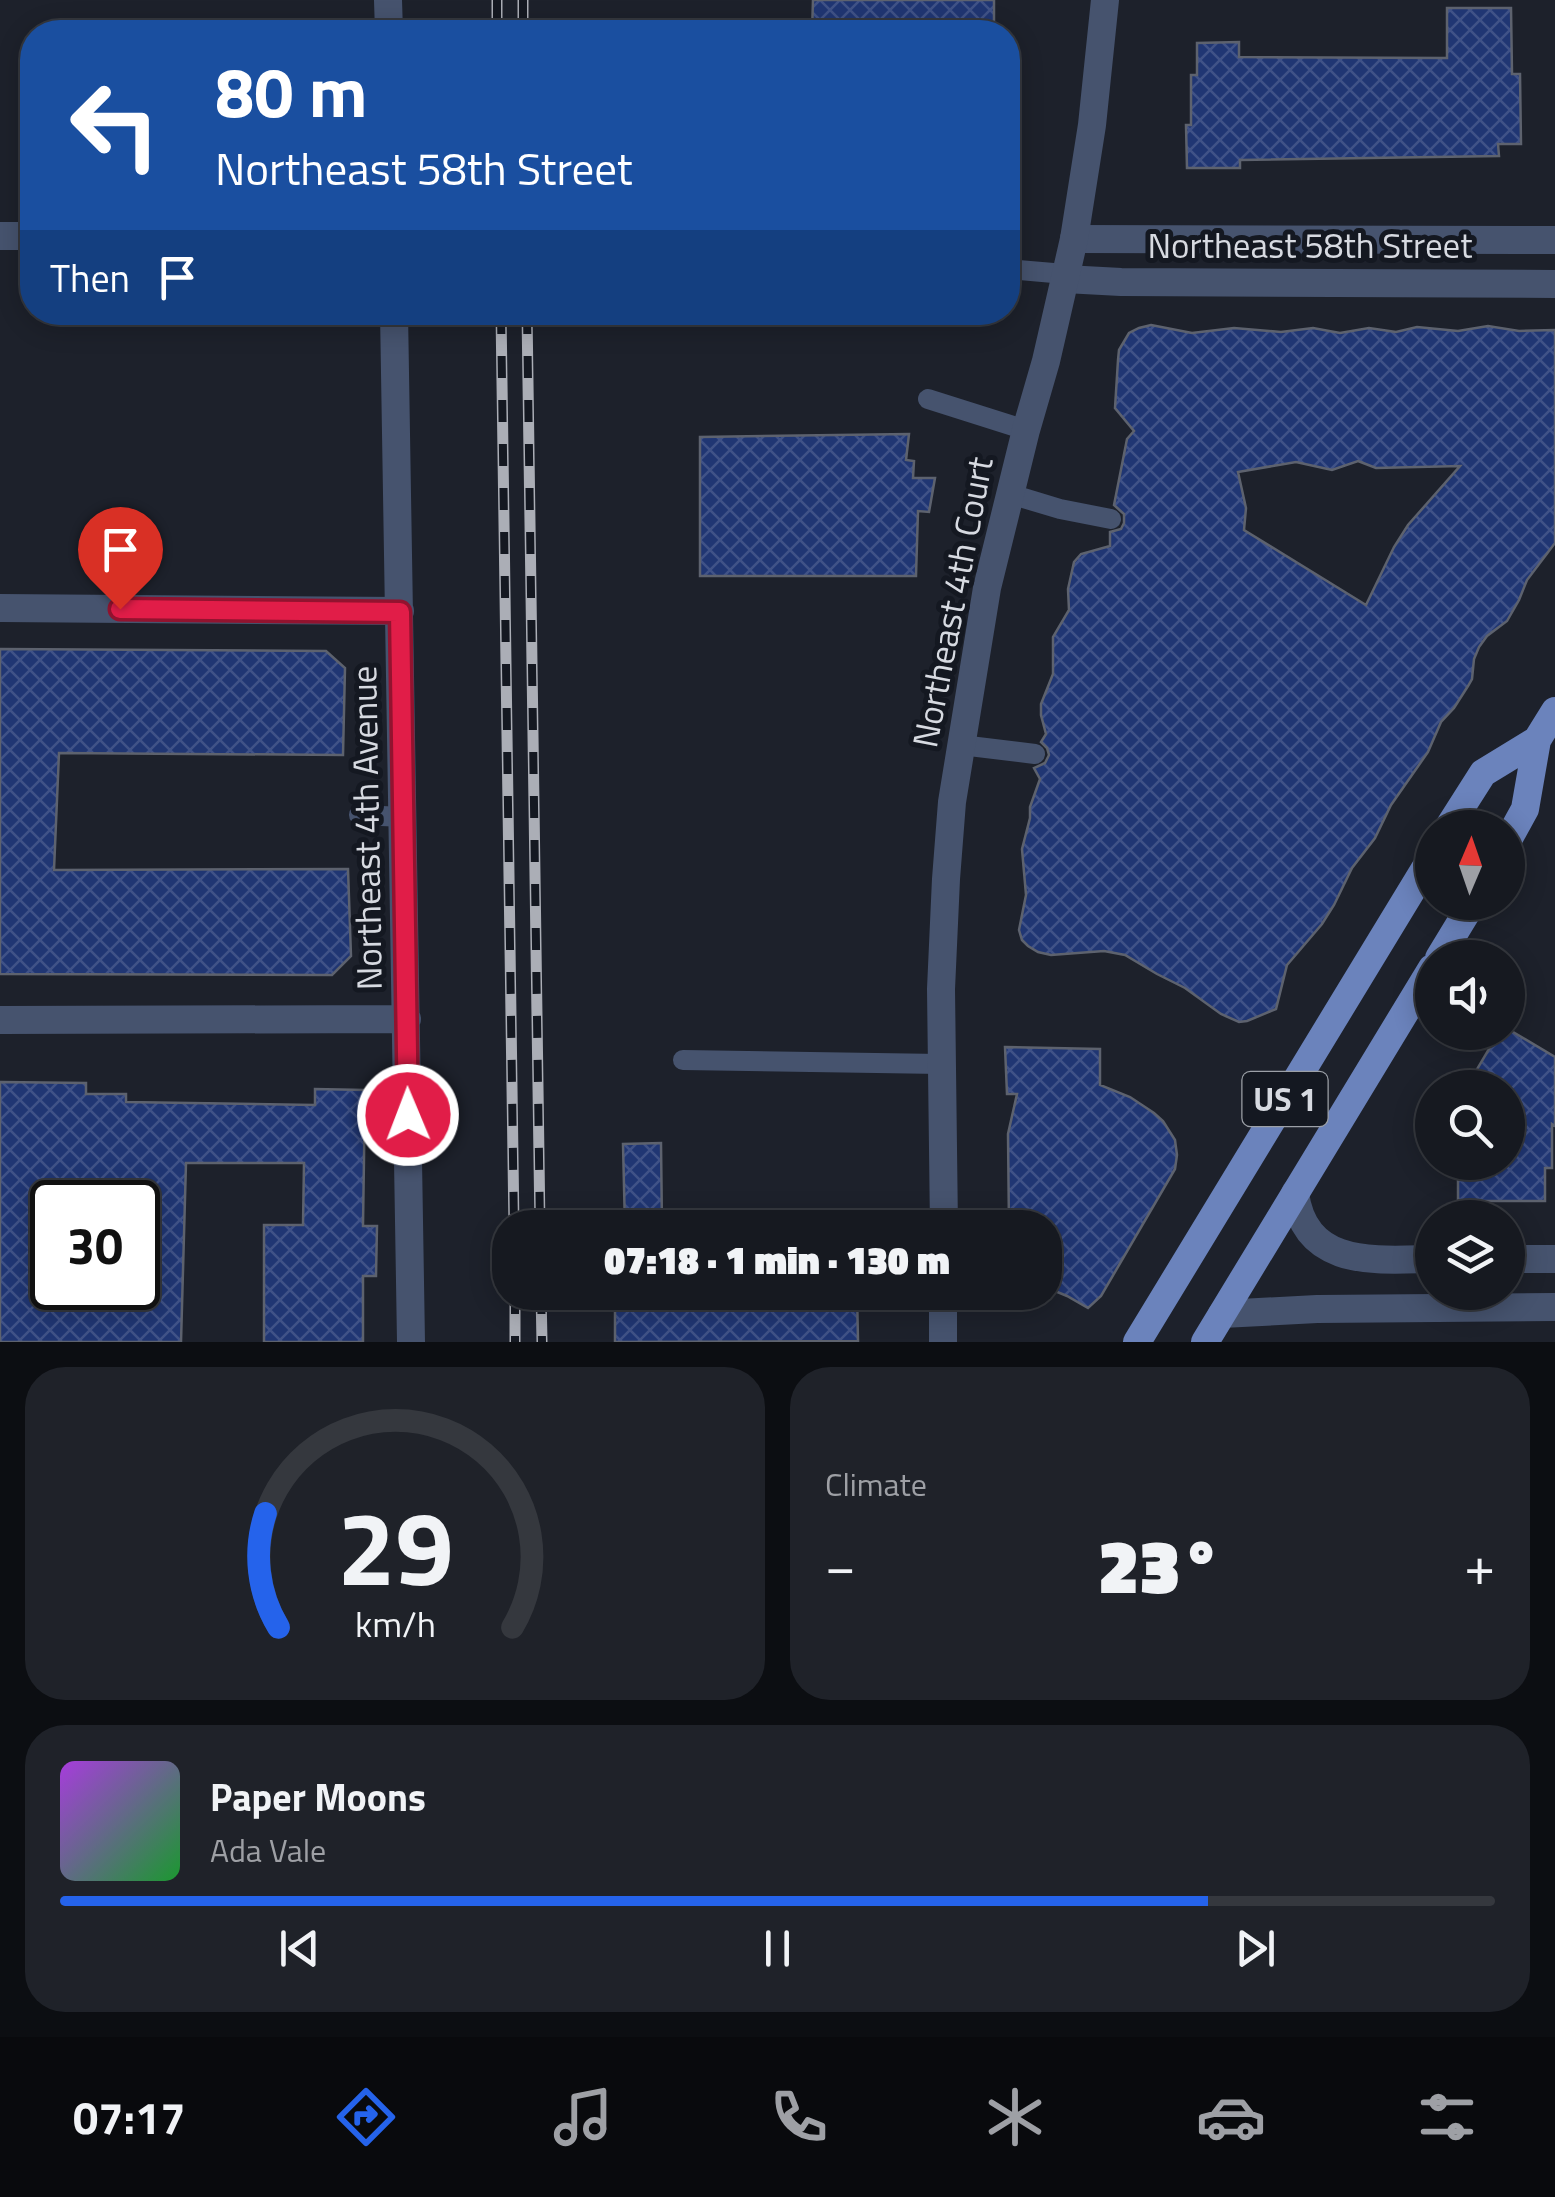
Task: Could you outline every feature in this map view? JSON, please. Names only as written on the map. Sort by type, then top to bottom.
[{"type":"main road","points":[[1524,810],[1555,711]]},
{"type":"main road","points":[[1459,810],[1483,773],[1546,740]]},
{"type":"main road","name":"US 1","points":[[1138,1342],[1415,885]]},
{"type":"main road","name":"US 1","points":[[1205,1342],[1415,996]]},
{"type":"street","name":"Northeast 4th Court","points":[[944,1210],[942,970],[952,802],[987,588],[1074,239],[1106,0]]},
{"type":"street","name":"Northeast 58th Street","points":[[1074,239],[1555,240]]},
{"type":"street","name":"Northeast 58th Street","points":[[1065,276],[1121,282],[1555,284]]},
{"type":"street","name":"Northeast 4th Avenue","points":[[394,325],[411,1342]]},
{"type":"street","points":[[0,608],[400,612]]},
{"type":"street","points":[[0,1020],[407,1019]]},
{"type":"street","points":[[1295,1193],[1303,1223],[1330,1250],[1348,1256],[1415,1259]]},
{"type":"street","points":[[1525,1259],[1555,1259]]},
{"type":"street","points":[[1222,1314],[1415,1307]]},
{"type":"street","points":[[1525,1307],[1555,1307]]},
{"type":"street","points":[[943,1310],[943,1342]]},
{"type":"lane","points":[[1020,270],[1065,276]]},
{"type":"lane","points":[[928,399],[1026,430]]},
{"type":"lane","points":[[1010,494],[1111,519]]},
{"type":"lane","points":[[961,744],[1035,754]]},
{"type":"lane","points":[[359,815],[404,816]]},
{"type":"lane","points":[[682,1060],[941,1064]]},
{"type":"building","points":[[813,0],[994,0],[994,20],[812,20]]},
{"type":"building","points":[[1447,8],[1511,8],[1512,74],[1520,74],[1521,144],[1498,144],[1499,156],[1240,160],[1240,168],[1187,168],[1186,125],[1191,125],[1191,75],[1197,75],[1197,43],[1239,42],[1239,57],[1447,58]]},
{"type":"building","points":[[1151,325],[1192,333],[1234,328],[1281,332],[1313,328],[1340,333],[1369,328],[1396,332],[1417,327],[1458,331],[1488,326],[1519,331],[1555,330],[1555,543],[1527,580],[1507,621],[1479,647],[1468,686],[1441,722],[1428,752],[1352,868],[1322,924],[1287,965],[1276,1009],[1247,1021],[1239,1022],[1221,1014],[1185,988],[1125,955],[1104,951],[1051,955],[1038,952],[1022,940],[1019,930],[1026,895],[1022,849],[1040,779],[1034,768],[1045,763],[1049,755],[1041,742],[1046,734],[1041,704],[1053,674],[1053,637],[1069,610],[1068,589],[1074,562],[1081,554],[1110,546],[1110,532],[1121,529],[1124,523],[1124,514],[1114,505],[1127,439],[1134,431],[1115,408],[1118,360],[1129,333]],"holes":[[[1358,461],[1376,468],[1460,466],[1408,525],[1366,605],[1244,530],[1246,508],[1238,472],[1296,462],[1332,470]]]},
{"type":"building","points":[[909,434],[906,460],[914,461],[913,478],[935,478],[929,512],[918,511],[916,576],[700,576],[700,437]]},
{"type":"building","points":[[0,649],[326,651],[345,668],[343,755],[59,753],[54,870],[348,869],[351,956],[332,975],[0,974]]},
{"type":"building","points":[[1525,1039],[1555,1057],[1555,1126],[1552,1124],[1552,1168],[1545,1168],[1545,1201],[1458,1200],[1458,1180],[1525,1180],[1525,1070],[1477,1070],[1488,1050],[1525,1050]]},
{"type":"building","points":[[1005,1047],[1100,1049],[1100,1085],[1130,1097],[1154,1113],[1175,1140],[1175,1169],[1101,1296],[1088,1308],[1062,1294],[1062,1210],[1009,1210],[1008,1134],[1017,1094],[1007,1094]]},
{"type":"building","points":[[0,1082],[86,1083],[86,1094],[126,1094],[126,1102],[315,1105],[315,1089],[365,1090],[363,1226],[377,1226],[376,1276],[363,1276],[363,1342],[264,1342],[264,1225],[303,1225],[304,1163],[186,1163],[181,1342],[0,1342]]},
{"type":"building","points":[[661,1143],[662,1210],[625,1210],[623,1144]]},
{"type":"building","points":[[615,1310],[857,1310],[858,1341],[615,1342]]},
{"type":"railway","points":[[497,0],[497,20]]},
{"type":"railway","points":[[523,0],[523,20]]},
{"type":"railway","points":[[501,325],[514,1210]]},
{"type":"railway","points":[[527,325],[540,1210]]},
{"type":"railway","points":[[515,1310],[515,1342]]},
{"type":"railway","points":[[541,1310],[542,1342]]},
{"type":"route","points":[[120,609],[400,612],[408,1115]]}]
